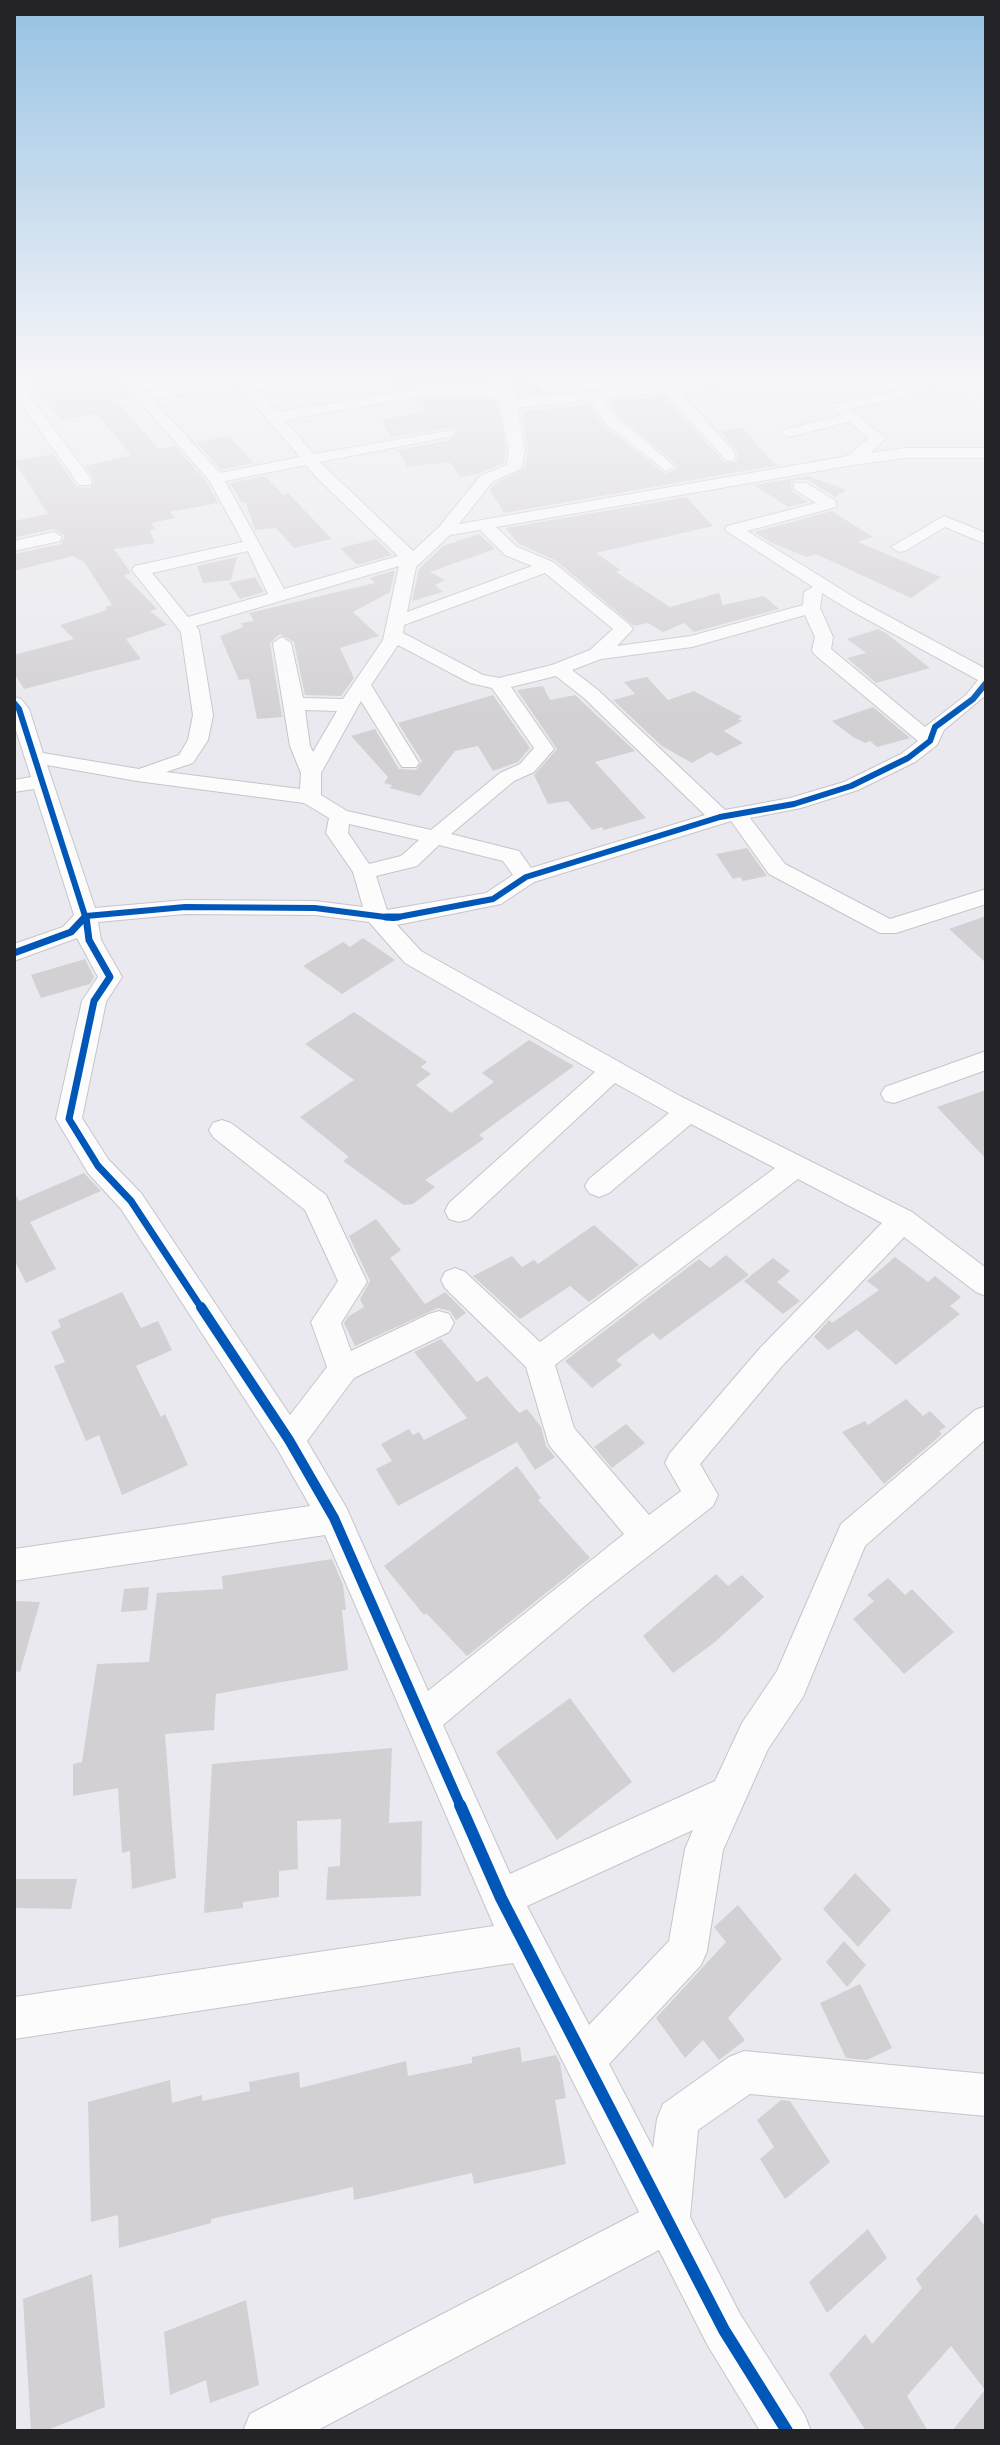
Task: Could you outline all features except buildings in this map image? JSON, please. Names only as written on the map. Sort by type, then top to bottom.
[{"type":"street","points":[[223,491],[279,598]]},
{"type":"street","points":[[344,491],[414,556]]},
{"type":"street","points":[[311,773],[394,628],[408,565],[414,556],[445,531],[476,491]]},
{"type":"street","points":[[445,531],[673,491]]},
{"type":"street","points":[[14,953],[71,932],[86,916],[185,907],[315,908],[393,918],[493,899],[526,877],[728,816],[794,804],[851,786],[908,758],[973,699],[986,680],[814,581],[733,530],[830,504],[808,491]]},
{"type":"street","points":[[899,547],[944,521],[986,539]]},
{"type":"street","points":[[483,524],[511,551],[547,566],[624,629],[597,654]]},
{"type":"street","points":[[14,546],[54,537]]},
{"type":"street","points":[[141,570],[253,545]]},
{"type":"street","points":[[128,551],[190,631],[203,715],[198,740],[186,759],[137,775]]},
{"type":"street","points":[[183,624],[414,556]]},
{"type":"street","points":[[394,628],[547,566]]},
{"type":"street","points":[[814,581],[811,608],[824,637],[821,650],[932,734]]},
{"type":"street","points":[[394,628],[477,679],[499,684],[559,669],[597,654],[692,641],[811,608]]},
{"type":"street","points":[[282,643],[300,746],[311,773],[310,797]]},
{"type":"street","points":[[559,669],[728,816],[777,869],[888,928],[986,896]]},
{"type":"street","points":[[364,872],[409,861],[507,777],[527,768],[544,749],[499,684]]},
{"type":"street","points":[[361,685],[409,763]]},
{"type":"street","points":[[14,703],[86,916],[89,940],[110,977],[94,1001],[69,1119],[98,1166],[131,1201],[289,1440],[334,1518],[501,1898],[724,2330],[787,2431]]},
{"type":"street","points":[[295,704],[350,705]]},
{"type":"street","points":[[932,734],[986,710]]},
{"type":"street","points":[[34,757],[137,775],[310,797],[340,816],[511,856],[526,877]]},
{"type":"street","points":[[14,786],[42,781]]},
{"type":"street","points":[[340,816],[337,833],[364,872],[378,918],[413,957],[688,1112],[902,1220],[986,1284]]},
{"type":"street","points":[[894,1094],[986,1060]]},
{"type":"street","points":[[459,1211],[612,1071]]},
{"type":"street","points":[[599,1186],[688,1112]]},
{"type":"street","points":[[222,1130],[316,1203],[353,1282],[326,1322],[343,1369]]},
{"type":"street","points":[[539,1360],[795,1167]]},
{"type":"street","points":[[422,1719],[702,1495],[681,1463],[771,1357],[902,1220]]},
{"type":"street","points":[[455,1280],[539,1360],[560,1435],[647,1537]]},
{"type":"street","points":[[289,1440],[343,1369],[439,1323]]},
{"type":"street","points":[[585,2059],[687,1951],[704,1849],[755,1736],[790,1684],[853,1535],[986,1420]]},
{"type":"street","points":[[14,1565],[334,1518]]},
{"type":"street","points":[[501,1898],[727,1795]]},
{"type":"street","points":[[14,2018],[523,1942]]},
{"type":"street","points":[[667,2221],[678,2119],[744,2072],[986,2095]]},
{"type":"street","points":[[267,2431],[667,2221]]},
{"type":"cycle path","points":[[14,953],[71,932],[86,916],[185,907],[315,908],[393,918],[493,899],[526,877],[720,817],[794,804],[851,786],[908,758],[930,741],[935,727],[973,699],[986,683]]},
{"type":"cycle path","points":[[14,703],[19,709],[86,916],[89,940],[110,977],[94,1001],[69,1119],[98,1166],[131,1201],[289,1440],[334,1518],[501,1898],[724,2330],[787,2431]]}]
